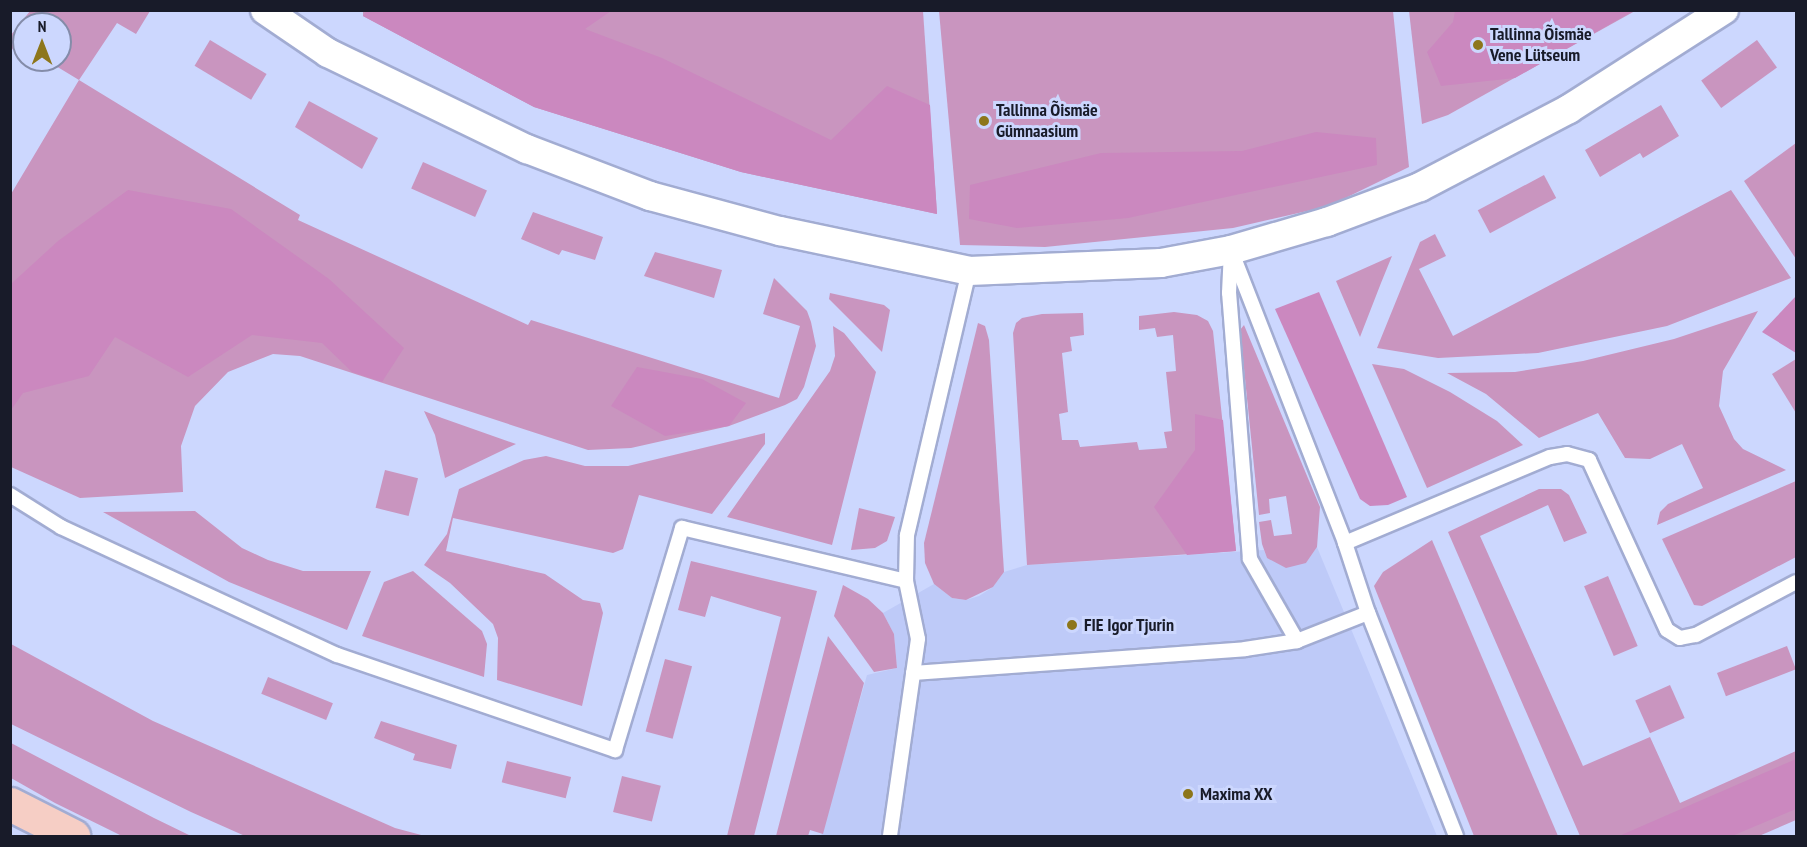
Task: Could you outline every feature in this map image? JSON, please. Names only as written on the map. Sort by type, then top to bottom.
[{"type":"main road","points":[[10,804],[73,837]]},
{"type":"street","points":[[265,10],[328,53],[527,149],[650,196],[780,231],[969,272],[1161,263],[1231,250],[1327,222],[1420,187],[1569,109],[1724,10]]},
{"type":"lane","points":[[1231,250],[1345,543],[1368,613],[1456,837]]},
{"type":"lane","points":[[1231,250],[1229,292],[1250,560],[1297,641]]},
{"type":"lane","points":[[890,837],[918,639],[906,581],[907,535],[969,272]]},
{"type":"lane","points":[[1345,543],[1550,457],[1567,454],[1589,460],[1667,630],[1680,638],[1696,635],[1797,582]]},
{"type":"lane","points":[[10,495],[61,527],[337,655],[615,750],[682,528],[906,581]]},
{"type":"lane","points":[[913,674],[1245,649],[1297,641],[1368,613]]},
{"type":"shaded area","points":[[367,10],[611,11],[585,29],[662,58],[831,140],[887,86],[930,105],[937,214],[741,172],[534,107],[363,16]]},
{"type":"shaded area","points":[[1455,10],[1633,11],[1515,78],[1441,86],[1427,52],[1453,22]]},
{"type":"shaded area","points":[[150,11],[136,34],[117,23],[79,80],[66,72],[72,72],[72,12],[29,12]]},
{"type":"shaded area","points":[[363,11],[923,11],[937,214],[741,172],[534,107],[363,16]]},
{"type":"shaded area","points":[[939,11],[1393,11],[1409,167],[1329,206],[1233,228],[1045,247],[960,245]]},
{"type":"shaded area","name":"Tallinna Õismäe Vene Lütseum","points":[[1409,11],[1635,11],[1448,115],[1422,124]]},
{"type":"shaded area","points":[[210,40],[267,74],[251,100],[195,66]]},
{"type":"shaded area","points":[[1757,40],[1777,68],[1721,108],[1701,81]]},
{"type":"shaded area","points":[[79,80],[300,215],[298,220],[528,325],[531,320],[779,398],[800,326],[763,314],[774,278],[807,311],[811,322],[816,346],[804,387],[797,399],[729,426],[631,448],[588,450],[300,356],[273,354],[228,372],[195,406],[181,446],[183,492],[80,498],[11,467],[11,194]]},
{"type":"shaded area","points":[[309,101],[378,138],[362,169],[295,127]]},
{"type":"shaded area","points":[[1661,105],[1679,136],[1643,158],[1640,153],[1600,177],[1585,150]]},
{"type":"shaded area","points":[[1316,132],[1376,138],[1377,165],[1128,218],[1017,228],[969,219],[970,185],[1101,153],[1242,151]]},
{"type":"shaded area","points":[[1796,143],[1796,259],[1744,181]]},
{"type":"shaded area","points":[[423,162],[487,190],[475,217],[411,188]]},
{"type":"shaded area","points":[[1544,175],[1556,198],[1490,233],[1478,210]]},
{"type":"shaded area","points":[[128,190],[231,209],[329,279],[404,348],[382,382],[352,372],[322,343],[252,335],[188,377],[115,337],[89,376],[23,393],[11,410],[11,284],[58,241]]},
{"type":"shaded area","points":[[1731,190],[1791,278],[1667,326],[1538,353],[1438,358],[1377,348],[1420,242],[1435,234],[1446,256],[1419,269],[1453,336]]},
{"type":"shaded area","points":[[533,212],[603,237],[595,260],[562,250],[559,255],[521,239]]},
{"type":"shaded area","points":[[655,252],[722,270],[714,298],[644,276]]},
{"type":"shaded area","points":[[1392,256],[1381,283],[1360,337],[1336,281]]},
{"type":"shaded area","points":[[1319,292],[1407,497],[1388,505],[1370,506],[1360,499],[1275,309]]},
{"type":"shaded area","points":[[830,293],[884,305],[890,310],[882,352],[829,299]]},
{"type":"shaded area","points":[[1796,296],[1796,353],[1762,332]]},
{"type":"shaded area","points":[[1758,311],[1723,371],[1719,406],[1734,439],[1743,449],[1786,470],[1657,525],[1660,512],[1668,504],[1703,488],[1682,444],[1650,459],[1625,458],[1598,413],[1539,438],[1486,394],[1447,373],[1515,372],[1583,361],[1674,339]]},
{"type":"shaded area","points":[[1174,312],[1197,315],[1208,321],[1213,331],[1236,551],[1027,565],[1013,333],[1016,323],[1022,318],[1042,314],[1083,313],[1084,335],[1070,337],[1072,351],[1062,353],[1068,412],[1059,414],[1062,440],[1078,440],[1080,447],[1137,442],[1139,450],[1167,448],[1164,432],[1172,431],[1166,372],[1176,371],[1173,335],[1157,337],[1155,328],[1139,330],[1139,316]]},
{"type":"shaded area","points":[[978,323],[985,326],[989,340],[1004,572],[993,587],[966,600],[952,598],[934,584],[925,563],[924,543]]},
{"type":"shaded area","points":[[1244,325],[1320,507],[1317,547],[1306,563],[1286,568],[1267,558],[1262,544],[1259,522],[1271,520],[1274,536],[1292,534],[1286,496],[1269,499],[1270,513],[1259,515],[1240,330]]},
{"type":"shaded area","points":[[833,326],[844,333],[876,372],[832,545],[727,517],[830,371],[835,356]]},
{"type":"shaded area","points":[[1796,359],[1796,413],[1772,374]]},
{"type":"shaded area","points":[[1372,364],[1404,369],[1450,392],[1497,421],[1523,445],[1427,488]]},
{"type":"shaded area","points":[[637,367],[702,379],[746,403],[729,426],[665,436],[611,406]]},
{"type":"shaded area","points":[[424,411],[516,444],[445,478],[435,435]]},
{"type":"shaded area","points":[[1195,414],[1223,420],[1236,551],[1187,555],[1154,507],[1195,450]]},
{"type":"shaded area","points":[[765,433],[765,444],[712,514],[639,495],[623,549],[613,553],[453,518],[446,551],[545,574],[583,600],[600,603],[603,613],[582,706],[497,680],[498,638],[493,624],[450,583],[424,565],[447,534],[459,489],[524,460],[546,456],[585,466],[628,466]]},
{"type":"shaded area","points":[[385,470],[418,478],[409,516],[376,508]]},
{"type":"shaded area","points":[[1796,481],[1796,557],[1702,606],[1694,605],[1662,539]]},
{"type":"shaded area","points":[[1539,489],[1561,489],[1569,495],[1587,533],[1564,542],[1548,505],[1480,536],[1583,766],[1650,737],[1680,803],[1796,751],[1796,820],[1759,836],[1580,836],[1448,532]]},
{"type":"shaded area","points":[[859,508],[895,517],[887,541],[875,548],[851,550]]},
{"type":"shaded area","points":[[195,511],[242,548],[268,560],[303,571],[371,571],[347,630],[229,582],[103,512]]},
{"type":"shaded area","points":[[1432,540],[1558,836],[1474,836],[1374,586],[1383,572]]},
{"type":"shaded area","points":[[1317,547],[1437,836],[821,836],[867,675],[897,668],[894,634],[883,613],[934,584],[952,598],[966,600],[979,596],[993,587],[1004,572],[1027,565],[1264,550],[1267,558],[1306,563]]},
{"type":"shaded area","points":[[691,561],[817,591],[754,836],[727,836],[781,617],[711,596],[705,617],[678,610]]},
{"type":"shaded area","points":[[413,571],[482,631],[487,644],[484,677],[362,636],[384,582]]},
{"type":"shaded area","points":[[1608,576],[1638,646],[1614,656],[1584,586]]},
{"type":"shaded area","points":[[843,585],[868,599],[883,613],[894,634],[897,668],[874,672],[834,616]]},
{"type":"shaded area","points":[[828,636],[864,683],[823,834],[810,830],[808,836],[776,836]]},
{"type":"shaded area","points":[[11,644],[153,721],[395,828],[425,836],[245,836],[191,812],[11,724]]},
{"type":"shaded area","points":[[1787,646],[1796,669],[1726,696],[1717,673]]},
{"type":"shaded area","points":[[665,659],[692,666],[673,739],[646,731]]},
{"type":"shaded area","points":[[268,677],[333,703],[326,720],[261,694]]},
{"type":"shaded area","points":[[1670,685],[1685,718],[1650,733],[1635,700]]},
{"type":"shaded area","points":[[381,721],[457,745],[451,769],[413,760],[415,754],[374,738]]},
{"type":"shaded area","points":[[11,743],[191,836],[122,836],[55,803],[11,778]]},
{"type":"shaded area","points":[[1796,759],[1796,809],[1732,836],[1619,836]]},
{"type":"shaded area","points":[[507,761],[571,777],[566,798],[502,782]]},
{"type":"shaded area","points":[[622,776],[661,786],[652,822],[613,812]]},
{"type":"place","name":"Tallinna Õismäe Vene Lütseum","points":[[1478,45]]},
{"type":"place","name":"Tallinna Õismäe Gümnaasium","points":[[984,121]]},
{"type":"place","name":"FIE Igor Tjurin","points":[[1072,625]]},
{"type":"place","name":"Maxima XX","points":[[1188,794]]}]
